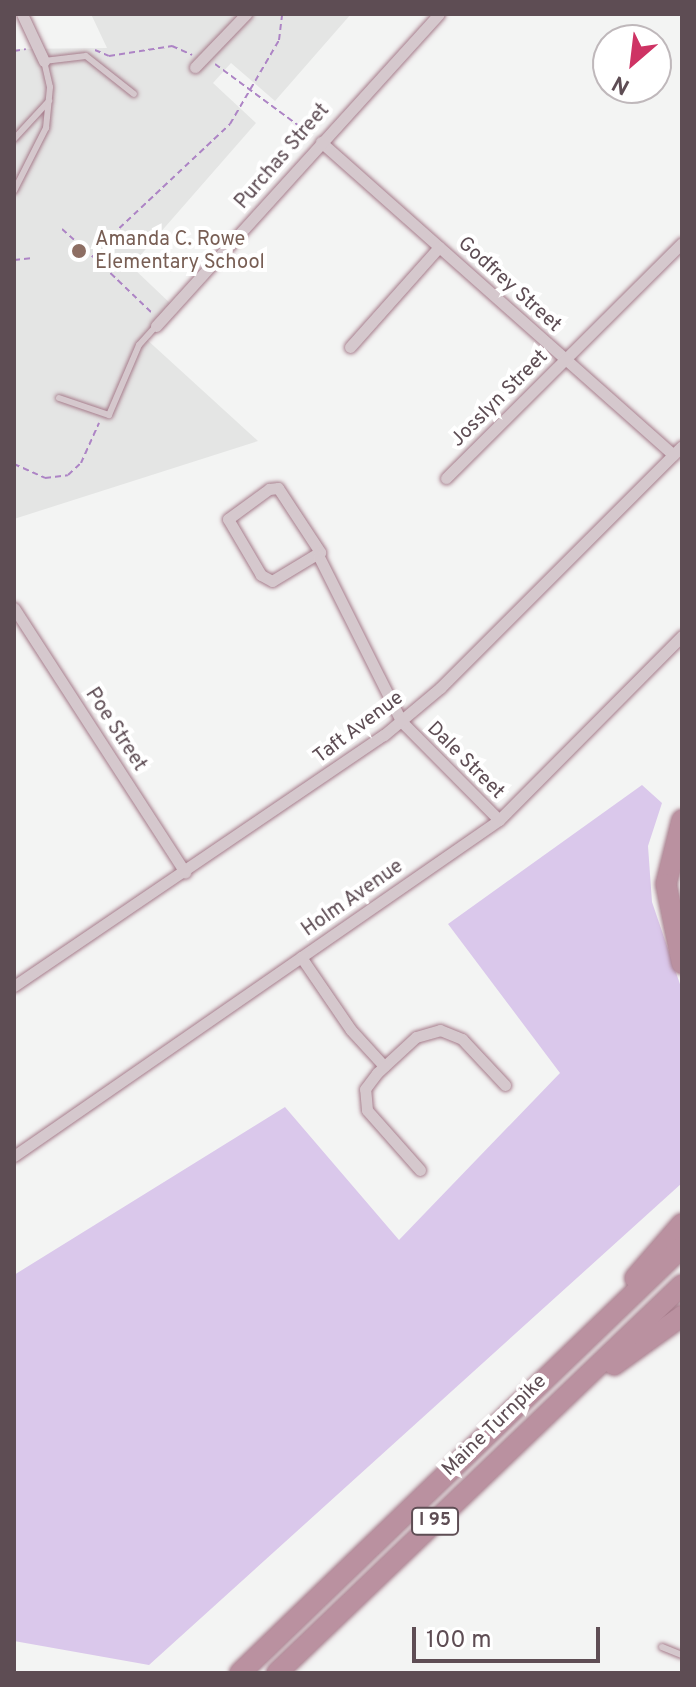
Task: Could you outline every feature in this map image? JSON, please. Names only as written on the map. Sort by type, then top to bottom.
[{"type":"highway","points":[[682,820],[666,884],[682,963]]},
{"type":"highway","points":[[682,853],[677,882],[682,920]]},
{"type":"highway","points":[[497,1424],[682,1224]]},
{"type":"highway","name":"Maine Turnpike","points":[[240,1673],[682,1247]]},
{"type":"highway","name":"Maine Turnpike","points":[[277,1673],[682,1285]]},
{"type":"highway","points":[[594,1369],[612,1366],[682,1316]]},
{"type":"street","points":[[22,14],[44,61]]},
{"type":"street","points":[[195,67],[246,14]]},
{"type":"street","name":"Purchas Street","points":[[159,323],[439,14]]},
{"type":"street","name":"Godfrey Street","points":[[321,142],[673,455]]},
{"type":"street","name":"Josslyn Street","points":[[446,478],[682,243]]},
{"type":"street","points":[[350,347],[439,247]]},
{"type":"street","name":"Taft Avenue","points":[[14,986],[185,872],[401,721],[682,446]]},
{"type":"street","name":"Dale Street","points":[[319,557],[277,581],[268,580],[228,519],[269,489],[278,488],[318,544],[319,557],[401,721],[499,820]]},
{"type":"street","name":"Poe Street","points":[[14,608],[185,872]]},
{"type":"street","name":"Holm Avenue","points":[[14,1156],[499,820],[682,636]]},
{"type":"street","points":[[301,957],[351,1030],[384,1066]]},
{"type":"street","points":[[420,1170],[367,1110],[365,1089],[384,1066],[416,1037],[440,1030],[462,1039],[505,1085]]},
{"type":"lane","points":[[14,191],[41,144],[49,101],[44,61],[86,56],[134,94]]},
{"type":"lane","points":[[14,139],[49,101]]},
{"type":"lane","points":[[59,398],[102,416],[112,411],[139,345],[159,323]]},
{"type":"lane","points":[[662,1647],[682,1655]]},
{"type":"path","points":[[101,264],[112,235],[150,195],[182,175],[230,124],[279,40],[282,14]]},
{"type":"path","points":[[92,50],[109,56],[172,46],[205,56],[321,142]]},
{"type":"path","points":[[62,229],[159,323]]},
{"type":"path","points":[[14,260],[33,258]]},
{"type":"path","points":[[14,464],[45,478],[68,475],[81,463],[102,416]]},
{"type":"shaded area","name":"Amanda C. Rowe Elementary School","points":[[91,14],[351,14],[275,101],[231,63],[213,83],[256,123],[131,266],[172,305],[144,337],[258,441],[14,519],[14,49],[107,48]]},
{"type":"shaded area","points":[[642,785],[662,803],[648,846],[652,902],[682,990],[682,1183],[149,1665],[14,1641],[14,1275],[285,1107],[399,1240],[560,1073],[448,924]]},
{"type":"place","name":"Amanda C. Rowe Elementary School","points":[[79,251]]}]
